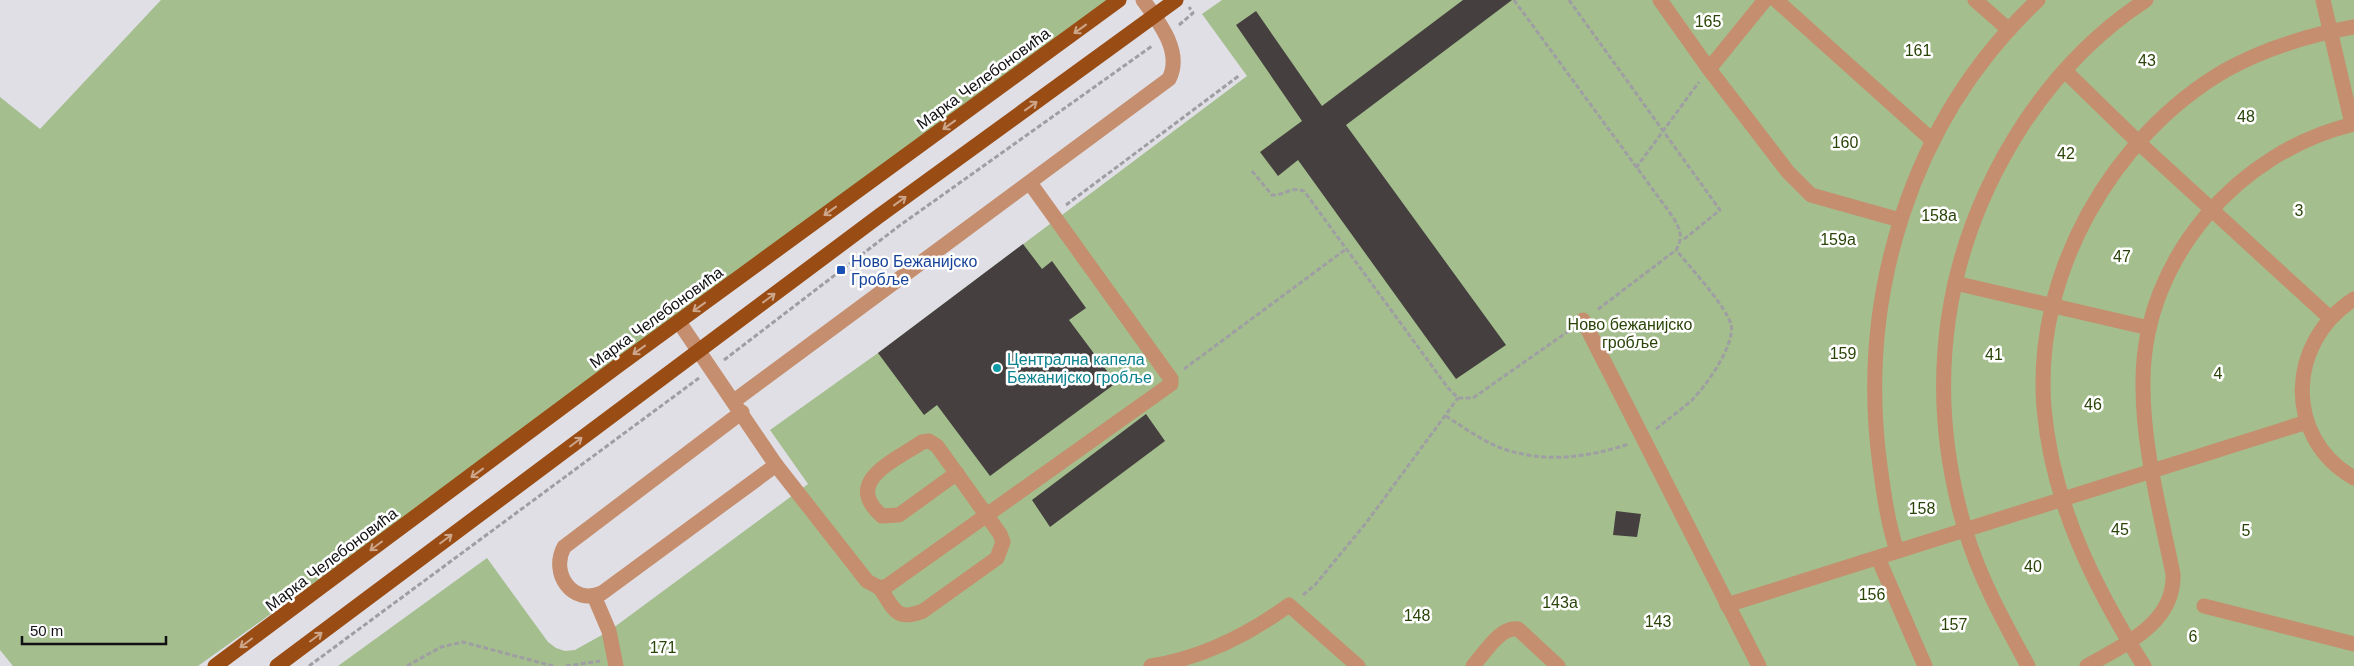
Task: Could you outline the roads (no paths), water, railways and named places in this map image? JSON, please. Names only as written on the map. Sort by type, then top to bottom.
[{"type":"main road","name":"Марка Челебоновића","points":[[215,666],[679,322],[1120,0]]},
{"type":"main road","points":[[277,666],[879,216],[1176,0]]},
{"type":"lane","points":[[776,465],[602,593],[594,596],[577,594],[564,582],[558,565],[559,556],[564,547],[738,406],[1169,79],[1174,62],[1166,36],[1143,0]]},
{"type":"lane","points":[[1660,0],[1709,69],[1788,172],[1812,195],[1900,220]]},
{"type":"lane","points":[[1709,69],[1765,0]]},
{"type":"lane","points":[[1776,0],[1932,140]]},
{"type":"lane","points":[[1975,0],[2009,30]]},
{"type":"lane","points":[[1897,551],[1887,511],[1875,420],[1879,314],[1887,266],[1900,220],[1932,140],[1960,93],[2009,30],[2038,0]]},
{"type":"lane","points":[[2028,666],[1998,612],[1965,530],[1950,468],[1943,386],[1947,320],[1955,283],[1973,223],[1998,167],[2030,114],[2065,71],[2107,28],[2146,0]]},
{"type":"lane","points":[[2087,666],[2129,642],[2158,618],[2168,604],[2172,590],[2173,574],[2144,424],[2142,378],[2149,328],[2162,287],[2184,245],[2212,208],[2251,172],[2296,144],[2353,124],[2323,0]]},
{"type":"lane","points":[[2144,666],[2129,642],[2076,539],[2054,472],[2044,407],[2046,349],[2053,306],[2074,242],[2109,180],[2139,143],[2179,103],[2225,71],[2277,46],[2330,31],[2354,27]]},
{"type":"lane","points":[[2065,71],[2139,143],[2330,318]]},
{"type":"lane","points":[[880,588],[887,586],[987,516],[1171,384],[1171,379],[1030,183]]},
{"type":"lane","points":[[1955,283],[2149,328]]},
{"type":"lane","points":[[2354,299],[2330,318],[2314,341],[2304,368],[2302,397],[2307,422],[2324,452],[2334,464],[2354,478]]},
{"type":"lane","points":[[1583,320],[1759,666]]},
{"type":"lane","points":[[679,322],[738,406],[776,465],[867,581],[880,588],[896,612],[903,616],[911,616],[923,611],[998,558],[1003,542],[1000,534],[937,446],[929,441],[922,442],[870,480],[866,488],[867,498],[882,516],[899,515],[957,474]]},
{"type":"lane","points":[[1727,605],[2307,422]]},
{"type":"lane","points":[[1878,558],[1925,666]]},
{"type":"lane","points":[[594,596],[609,631],[615,663]]},
{"type":"lane","points":[[1153,666],[1214,650],[1248,633],[1290,605],[1358,666]]},
{"type":"lane","points":[[2204,606],[2354,644]]},
{"type":"lane","points":[[1473,666],[1504,631],[1510,628],[1518,630],[1558,666]]},
{"type":"place","name":"Ново Бежанијско Гробље","points":[[841,270]]},
{"type":"place","name":"Централна капела Бежанијско гробље","points":[[997,368]]},
{"type":"park label","name":"165","points":[[1708,21]]},
{"type":"park label","name":"161","points":[[1918,50]]},
{"type":"park label","name":"43","points":[[2147,60]]},
{"type":"park label","name":"48","points":[[2246,116]]},
{"type":"park label","name":"160","points":[[1845,142]]},
{"type":"park label","name":"42","points":[[2066,153]]},
{"type":"park label","name":"3","points":[[2299,210]]},
{"type":"park label","name":"158a","points":[[1939,215]]},
{"type":"park label","name":"159a","points":[[1838,239]]},
{"type":"park label","name":"47","points":[[2122,256]]},
{"type":"park label","name":"Ново бежанијско гробље","points":[[1630,333]]},
{"type":"park label","name":"159","points":[[1843,353]]},
{"type":"park label","name":"41","points":[[1994,354]]},
{"type":"park label","name":"4","points":[[2218,373]]},
{"type":"park label","name":"46","points":[[2093,404]]},
{"type":"park label","name":"158","points":[[1922,508]]},
{"type":"park label","name":"45","points":[[2120,529]]},
{"type":"park label","name":"5","points":[[2246,530]]},
{"type":"park label","name":"40","points":[[2033,566]]},
{"type":"park label","name":"156","points":[[1872,594]]},
{"type":"park label","name":"143a","points":[[1560,602]]},
{"type":"park label","name":"148","points":[[1417,615]]},
{"type":"park label","name":"143","points":[[1658,621]]},
{"type":"park label","name":"157","points":[[1954,624]]},
{"type":"park label","name":"6","points":[[2193,636]]},
{"type":"park label","name":"171","points":[[663,647]]}]
